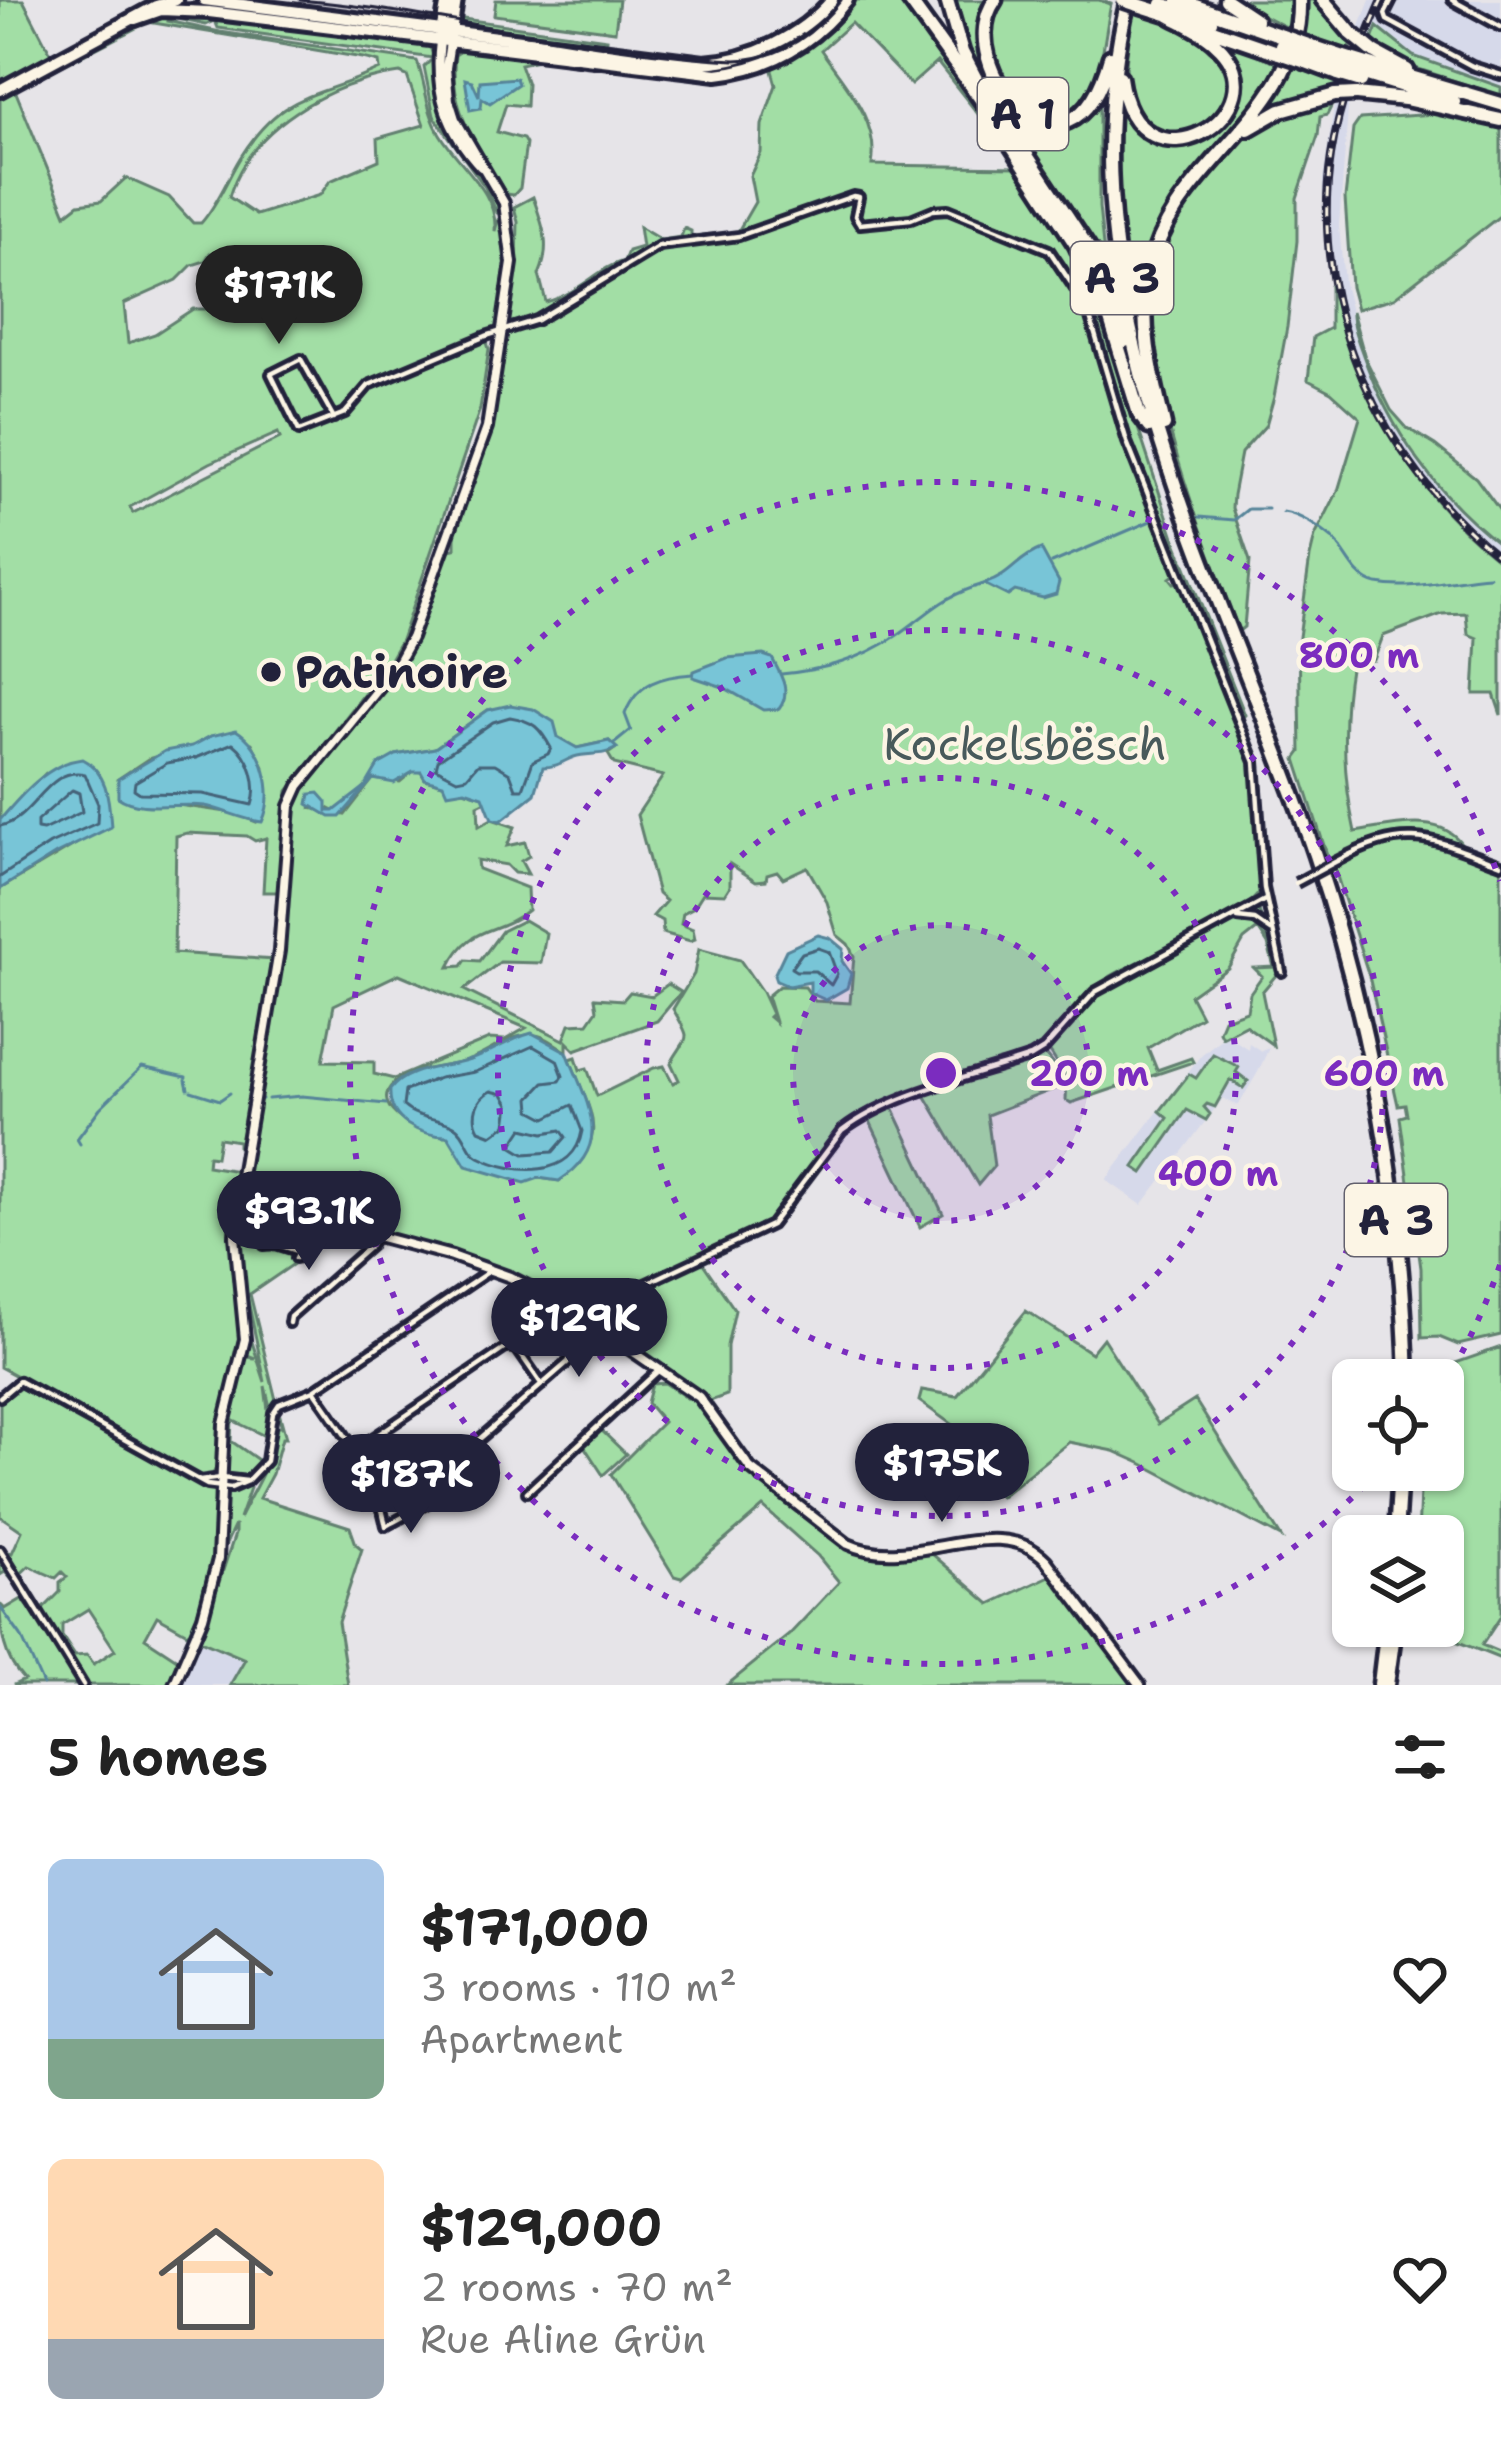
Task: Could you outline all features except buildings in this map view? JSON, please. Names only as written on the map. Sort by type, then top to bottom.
[{"type":"highway","name":"A 3","points":[[909,0],[1071,237],[1102,301],[1139,414],[1149,427]]},
{"type":"highway","name":"A 3","points":[[947,0],[953,27],[976,76],[1101,267],[1195,562],[1287,799],[1339,962],[1380,1154],[1401,1359]]},
{"type":"highway","name":"A 1","points":[[995,0],[985,18],[985,46],[1008,98],[1028,117],[1054,124],[1084,112],[1114,58]]},
{"type":"highway","points":[[1178,0],[1341,66],[1501,117]]},
{"type":"highway","points":[[1226,0],[1281,44]]},
{"type":"highway","points":[[1177,490],[1147,339],[1148,276],[1168,219],[1194,181],[1263,104],[1288,66],[1298,34],[1299,0]]},
{"type":"highway","points":[[1323,0],[1351,33],[1364,73],[1449,108],[1501,117]]},
{"type":"highway","name":"A 3","points":[[1131,1],[1114,58],[1105,136],[1109,230],[1133,368]]},
{"type":"highway","points":[[1131,1],[1281,44]]},
{"type":"highway","points":[[1131,1],[1281,44]]},
{"type":"highway","name":"A 3","points":[[1114,58],[1129,110],[1151,134],[1190,140],[1220,122],[1233,97],[1230,64],[1216,43],[1167,14]]},
{"type":"highway","name":"A 3","points":[[1114,58],[1118,254],[1140,367],[1177,490],[1304,825],[1348,963],[1395,1204],[1402,1359]]},
{"type":"highway","points":[[1236,134],[1281,110],[1335,95],[1364,73],[1501,104]]},
{"type":"highway","points":[[1383,1685],[1388,1647]]},
{"type":"main road","points":[[0,90],[176,0]]},
{"type":"main road","points":[[204,0],[691,72],[729,73],[760,66],[795,49],[847,0]]},
{"type":"main road","points":[[174,1685],[213,1584],[224,1424],[245,1339],[235,1236],[237,1198],[279,951],[290,806],[299,786],[393,671],[411,638],[487,428],[512,252],[508,214],[449,100],[445,36],[452,0]]},
{"type":"main road","points":[[135,19],[161,10],[191,10],[711,63],[745,56],[784,38],[832,0]]},
{"type":"main road","points":[[237,1198],[489,1269],[553,1299],[699,1397],[750,1468],[848,1544],[887,1555],[995,1538],[1037,1550],[1140,1685]]},
{"type":"street","points":[[1392,0],[1387,20],[1472,66],[1501,75]]},
{"type":"street","points":[[1452,0],[1501,27]]},
{"type":"street","points":[[334,418],[301,359],[271,374],[299,431],[334,418],[345,413],[369,385],[548,315],[659,246],[739,236],[853,196],[859,197],[856,215],[860,224],[949,209],[1048,250],[1087,307],[1127,442],[1255,762],[1266,900],[1282,972]]},
{"type":"street","points":[[1296,883],[1380,841],[1400,837],[1434,840],[1501,864]]},
{"type":"street","points":[[553,1299],[630,1291],[771,1225],[842,1131],[855,1121],[888,1105],[1030,1057],[1044,1049],[1095,992],[1266,900]]},
{"type":"street","points":[[1232,917],[1255,920],[1272,932]]},
{"type":"street","points":[[264,1245],[275,1244],[299,1255],[313,1221]]},
{"type":"street","points":[[289,1323],[374,1238]]},
{"type":"street","points":[[0,1396],[19,1381],[200,1481],[247,1481],[266,1461],[275,1408],[314,1390],[489,1269]]},
{"type":"street","points":[[355,1450],[507,1347],[517,1348],[542,1385]]},
{"type":"street","points":[[314,1390],[371,1480],[386,1526],[446,1488],[476,1442],[568,1362],[576,1347]]},
{"type":"street","points":[[527,1492],[659,1370]]},
{"type":"street","points":[[0,1550],[83,1685]]},
{"type":"shaded area","points":[[1370,0],[1501,0],[1501,87],[1413,56],[1378,28],[1370,45],[1357,34]]},
{"type":"shaded area","points":[[1349,98],[1339,225],[1344,283],[1358,341],[1401,434],[1446,493],[1501,545],[1501,562],[1457,524],[1399,454],[1367,398],[1345,343],[1324,249],[1323,181],[1335,99]]},
{"type":"shaded area","points":[[1230,1031],[1230,1037],[1248,1049],[1249,1043],[1261,1051],[1269,1048],[1258,1072],[1238,1106],[1223,1098],[1142,1205],[1106,1180],[1201,1055]]},
{"type":"shaded area","points":[[196,1637],[245,1659],[230,1685],[174,1685]]},
{"type":"green space","points":[[0,0],[23,0],[52,56],[153,0],[163,0],[0,86]]},
{"type":"green space","points":[[496,0],[619,0],[615,31],[494,15]]},
{"type":"green space","name":"Kockelsbësch","points":[[849,0],[903,0],[1004,147],[937,62],[911,85],[851,23],[821,50],[866,119],[872,165],[1020,167],[1065,240],[1093,299],[1095,314],[1087,319],[1127,448],[1178,572],[1170,578],[1174,583],[1182,581],[1252,767],[1261,891],[1226,920],[1093,988],[1047,1042],[1029,1055],[884,1104],[840,1130],[769,1224],[620,1292],[549,1294],[511,1275],[250,1198],[244,1187],[284,951],[290,816],[300,792],[397,673],[448,550],[455,549],[455,530],[496,407],[517,263],[514,207],[533,197],[545,236],[539,275],[546,302],[569,293],[624,261],[628,251],[642,247],[639,227],[661,240],[681,237],[684,228],[691,236],[737,233],[755,202],[750,176],[761,153],[762,125],[776,85],[771,67]],"holes":[[[488,710],[577,748],[609,741],[616,748],[608,754],[614,764],[663,776],[637,815],[658,894],[666,901],[653,916],[662,921],[663,933],[695,939],[693,929],[681,924],[683,913],[703,893],[725,894],[730,886],[730,864],[756,881],[777,871],[783,878],[807,867],[827,902],[837,935],[854,956],[850,1003],[815,1001],[805,987],[779,986],[767,996],[775,1022],[740,960],[699,949],[694,974],[673,1009],[686,1033],[671,1063],[679,1080],[673,1083],[664,1066],[597,1096],[587,1068],[580,1070],[576,1057],[570,1059],[590,1111],[592,1137],[576,1165],[559,1181],[539,1178],[456,1145],[448,1136],[414,1127],[393,1112],[387,1093],[412,1073],[465,1061],[527,1035],[539,1036],[567,1052],[567,1042],[575,1050],[657,1021],[681,992],[668,984],[652,996],[630,992],[623,1000],[595,998],[597,1010],[588,1023],[570,1024],[564,1040],[464,990],[500,962],[541,963],[546,933],[524,920],[502,931],[480,961],[466,960],[462,966],[449,967],[475,936],[528,910],[527,888],[478,869],[477,860],[528,874],[521,861],[529,856],[525,842],[507,846],[515,827],[492,819],[479,826],[478,805],[486,801],[484,796],[413,771],[400,782],[373,779],[345,815],[310,808],[324,806],[334,811],[349,803],[396,755],[435,748]],[[399,974],[526,1028],[505,1040],[489,1039],[394,1079],[374,1074],[374,1062],[323,1061],[334,1005]]]},
{"type":"green space","points":[[952,0],[988,0],[981,26],[992,81],[1008,104],[1029,121],[1052,127],[1076,121],[1099,99],[1099,207],[1105,265],[983,81]]},
{"type":"green space","points":[[1001,0],[1111,4],[1094,84],[1071,114],[1051,118],[1032,111],[1000,72],[992,47],[992,22]]},
{"type":"green space","points":[[1233,0],[1295,0],[1294,31]]},
{"type":"green space","points":[[1305,0],[1316,0],[1352,40],[1348,51],[1303,35]]},
{"type":"green space","points":[[1133,11],[1201,39],[1227,68],[1230,91],[1220,111],[1203,125],[1181,133],[1159,132],[1140,120],[1127,84]]},
{"type":"green space","points":[[154,14],[240,19],[429,46],[434,59],[437,96],[445,118],[502,214],[434,116],[424,67],[433,58],[169,17],[168,21],[220,32],[417,61],[432,116],[440,134],[484,192],[495,231],[498,220],[503,223],[507,268],[502,314],[486,339],[489,349],[480,409],[401,640],[288,791],[279,892],[263,892],[266,838],[176,836],[174,953],[275,960],[243,1148],[238,1141],[219,1138],[216,1157],[208,1156],[207,1166],[238,1171],[231,1237],[241,1346],[211,1478],[0,1367],[0,889],[76,844],[45,774],[0,820],[0,95]],"holes":[[[148,22],[363,58],[379,62],[380,69],[302,99],[271,119],[240,158],[201,223],[193,223],[169,197],[126,178],[101,201],[79,204],[66,214],[15,90]],[[407,76],[424,125],[378,138],[379,160],[330,181],[320,195],[256,215],[229,197],[255,149],[274,129],[321,97],[374,78]],[[210,253],[218,253],[235,275],[229,297],[209,309],[193,309],[155,334],[128,343],[124,304],[177,280],[192,265],[205,261]],[[278,433],[280,438],[133,513],[130,507],[210,463]],[[211,736],[252,743],[264,767],[256,822],[234,813],[178,805],[118,779],[148,759]]]},
{"type":"green space","points":[[456,18],[607,39],[606,46],[459,27]]},
{"type":"green space","points":[[1377,27],[1413,56],[1501,87],[1501,96],[1397,62],[1370,45]]},
{"type":"green space","points":[[1213,36],[1286,62],[1250,114],[1204,162],[1170,209],[1142,323],[1136,324],[1119,198],[1119,99],[1144,126],[1169,142],[1187,144],[1209,136],[1228,119],[1237,97],[1233,73]]},
{"type":"green space","points":[[469,46],[547,58],[520,64],[527,84],[526,106],[506,104],[497,132],[526,144],[520,188],[514,195],[506,194],[461,112],[455,55]]},
{"type":"green space","points":[[1292,65],[1339,79],[1336,93],[1257,117],[1283,85]]},
{"type":"green space","points":[[1335,99],[1327,115],[1320,117],[1297,198],[1297,241],[1274,397],[1266,425],[1241,453],[1233,495],[1232,508],[1250,561],[1244,627],[1239,631],[1192,503],[1164,408],[1153,317],[1156,276],[1175,224],[1228,153],[1274,118]]},
{"type":"green space","points":[[1450,113],[1501,125],[1501,215],[1394,298],[1357,309],[1351,287],[1345,198],[1353,129],[1360,119]]},
{"type":"green space","points":[[1330,285],[1356,365],[1392,438],[1440,504],[1501,562],[1501,715],[1494,694],[1474,694],[1477,638],[1468,634],[1466,613],[1442,614],[1383,636],[1374,660],[1351,662],[1348,684],[1345,768],[1355,832],[1429,825],[1454,835],[1463,846],[1425,836],[1394,836],[1329,861],[1296,759],[1301,752],[1299,637],[1310,557],[1338,491],[1360,418],[1331,392],[1308,380],[1313,337],[1330,328]]},
{"type":"green space","points":[[1352,311],[1365,358],[1391,410],[1407,428],[1476,478],[1501,512],[1501,545],[1437,484],[1401,435],[1374,382],[1355,332]]},
{"type":"green space","points":[[1103,322],[1174,537],[1245,715],[1242,718],[1132,445],[1098,323]]},
{"type":"green space","points":[[1422,841],[1501,866],[1501,1335],[1458,1345],[1439,1337],[1422,1338],[1421,1268],[1400,1117],[1407,1115],[1405,1104],[1398,1105],[1369,976],[1334,867],[1379,845]]},
{"type":"green space","points":[[1258,907],[1277,974],[1262,992],[1273,1045],[1245,1025],[1222,1037],[1219,1031],[1224,1019],[1247,1011],[1250,993],[1262,976],[1254,968],[1274,967],[1258,929],[1244,940],[1228,968],[1190,995],[1201,1016],[1148,1048],[1157,1070],[1191,1058],[1193,1062],[1071,1103],[1066,1100],[1067,1079],[1048,1049],[1096,995]]},
{"type":"green space","points":[[1043,1051],[1062,1086],[987,1115],[994,1166],[978,1185],[925,1095]]},
{"type":"green space","points":[[1213,1054],[1239,1067],[1236,1072],[1248,1081],[1243,1088],[1230,1080],[1215,1107],[1204,1107],[1210,1114],[1206,1120],[1187,1110],[1143,1173],[1134,1167],[1168,1118],[1160,1111],[1189,1074],[1196,1078]]},
{"type":"green space","points":[[887,1106],[894,1110],[943,1214],[920,1227],[868,1117]]},
{"type":"green space","points":[[240,1205],[304,1222],[306,1227],[293,1257],[301,1259],[250,1294],[276,1400],[271,1411],[265,1386],[267,1437],[232,1420],[231,1441],[261,1462],[243,1480],[229,1478],[225,1447],[246,1357],[255,1358],[247,1355],[251,1339],[265,1382],[241,1267]]},
{"type":"green space","points":[[700,1259],[735,1310],[727,1346],[727,1395],[707,1402],[569,1302],[636,1296]]},
{"type":"green space","points":[[1026,1311],[1091,1353],[1103,1338],[1158,1424],[1195,1400],[1281,1537],[1141,1463],[1114,1451],[1069,1442],[1000,1497],[958,1429],[919,1401],[922,1390],[957,1396]]},
{"type":"green space","points":[[1501,1347],[1501,1616],[1482,1645],[1501,1653],[1501,1659],[1464,1644],[1464,1515],[1419,1515],[1420,1491],[1464,1491],[1464,1360]]},
{"type":"green space","points":[[665,1383],[687,1398],[693,1393],[735,1453],[847,1545],[866,1552],[904,1554],[1000,1542],[932,1554],[990,1604],[1052,1575],[1137,1685],[727,1685],[789,1635],[839,1582],[818,1556],[763,1507],[681,1578],[674,1576],[611,1474],[663,1422],[647,1403],[652,1384]]},
{"type":"green space","points":[[20,1388],[214,1491],[216,1551],[191,1635],[157,1616],[145,1638],[180,1661],[167,1685],[13,1685],[24,1680],[4,1644],[0,1604],[5,1609],[22,1599],[36,1616],[60,1592],[60,1582],[67,1577],[62,1572],[56,1578],[29,1566],[13,1581],[5,1572],[0,1575],[0,1550],[12,1553],[22,1531],[0,1516],[0,1403]],"holes":[[[88,1609],[115,1650],[94,1664],[87,1655],[75,1656],[62,1636],[62,1625]]]},
{"type":"green space","points":[[280,1416],[286,1438],[282,1438],[259,1498],[350,1527],[362,1549],[338,1622],[348,1685],[230,1685],[245,1659],[200,1640],[235,1534],[235,1525],[223,1550],[227,1494],[247,1485],[250,1488],[239,1519],[267,1464],[277,1427],[282,1427]]},
{"type":"green space","points":[[601,1430],[626,1454],[603,1475],[584,1446]]},
{"type":"water","points":[[516,78],[518,84],[490,103],[482,98],[481,108],[470,110],[465,79],[472,81],[479,96],[480,81]]},
{"type":"water","points":[[1041,549],[1059,582],[1056,594],[1043,598],[1015,591],[1008,596],[984,584],[1002,576]]},
{"type":"water","points":[[727,658],[772,658],[784,684],[779,709],[763,710],[723,687],[693,677],[694,671]]},
{"type":"water","points":[[510,705],[533,709],[554,722],[558,737],[577,748],[609,741],[617,748],[543,767],[535,794],[501,821],[492,819],[483,796],[465,790],[447,793],[443,784],[425,779],[421,772],[394,783],[373,779],[340,817],[330,817],[308,804],[310,794],[319,793],[327,802],[327,811],[334,811],[365,787],[378,765],[396,755],[435,748],[488,710]]},
{"type":"water","points":[[236,730],[254,747],[265,772],[268,798],[262,822],[205,806],[148,806],[118,797],[118,779],[165,751]]},
{"type":"water","points":[[82,759],[102,779],[111,827],[0,889],[0,820],[47,773]]},
{"type":"water","points":[[818,935],[843,949],[842,961],[851,974],[847,988],[826,1000],[810,993],[810,982],[788,986],[774,975],[786,950]]},
{"type":"water","points":[[532,1033],[567,1052],[592,1122],[587,1153],[559,1181],[539,1178],[525,1183],[466,1166],[448,1136],[417,1130],[394,1110],[390,1090],[406,1076],[470,1060]]},
{"type":"waterway","points":[[1199,517],[1234,520],[1248,509],[1268,509]]},
{"type":"waterway","points":[[1283,512],[1327,534],[1357,571],[1377,584],[1419,585],[1489,576]]},
{"type":"waterway","points":[[1052,563],[1153,520]]},
{"type":"waterway","points":[[781,674],[827,667],[869,652],[946,600],[984,584]]},
{"type":"waterway","points":[[615,743],[631,730],[625,714],[643,688],[661,679],[693,674]]},
{"type":"waterway","points":[[80,1144],[77,1139],[100,1108],[142,1067],[186,1077]]},
{"type":"waterway","points":[[186,1080],[188,1089]]},
{"type":"waterway","points":[[191,1091],[220,1100],[230,1093]]},
{"type":"waterway","points":[[268,1099],[302,1096],[386,1104]]},
{"type":"waterway","points":[[0,1607],[21,1636],[43,1685]]},
{"type":"tram line","points":[[300,0],[626,49],[735,60],[767,55],[795,43],[841,0]]},
{"type":"railway","points":[[1382,0],[1351,76],[1331,156],[1327,213],[1331,270],[1362,379],[1388,429],[1458,520],[1501,558]]},
{"type":"place","name":"Patinoire","points":[[271,672]]}]
